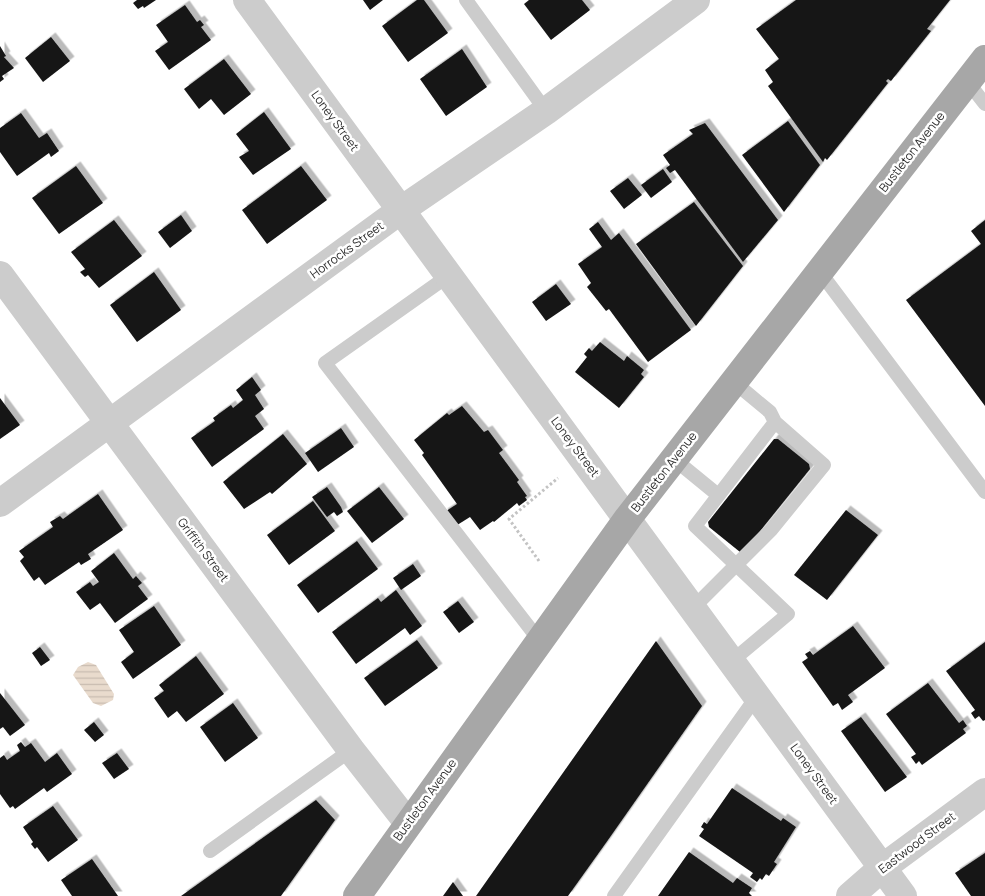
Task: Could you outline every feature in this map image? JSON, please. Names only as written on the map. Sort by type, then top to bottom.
[{"type":"main road","name":"Bustleton Avenue","points":[[357,896],[628,518],[980,66]]},
{"type":"street","name":"Loney Street","points":[[247,0],[903,896]]},
{"type":"street","name":"Horrocks Street","points":[[0,503],[401,210],[546,111],[694,1]]},
{"type":"street","name":"Griffith Street","points":[[0,275],[351,750],[408,823]]},
{"type":"street","name":"Eastwood Street","points":[[850,896],[882,868],[985,792]]},
{"type":"lane","points":[[466,0],[546,111]]},
{"type":"lane","points":[[980,66],[985,104]]},
{"type":"lane","points":[[820,272],[985,492]]},
{"type":"lane","points":[[448,276],[325,363],[539,640]]},
{"type":"lane","points":[[693,608],[738,565],[797,491],[824,465],[775,422],[770,412],[734,382]]},
{"type":"lane","points":[[732,661],[788,614],[695,526],[753,457],[775,422]]},
{"type":"lane","points":[[674,458],[723,493]]},
{"type":"lane","points":[[614,896],[758,696]]},
{"type":"lane","points":[[210,851],[351,750]]},
{"type":"path","points":[[539,561],[509,520],[558,478]]},
{"type":"shaded area","points":[[88,662],[96,665],[114,694],[113,700],[101,706],[93,703],[73,675],[78,667]]},
{"type":"building","points":[[137,0],[156,0],[144,8],[143,6],[138,9],[133,3]]},
{"type":"building","points":[[363,0],[383,0],[370,10]]},
{"type":"building","points":[[417,0],[424,0],[448,33],[408,62],[382,26]]},
{"type":"building","points":[[529,0],[582,0],[590,10],[551,40],[524,4]]},
{"type":"building","points":[[796,0],[950,0],[927,29],[931,31],[891,81],[888,79],[886,81],[888,83],[827,160],[825,158],[823,162],[768,86],[773,82],[765,70],[779,59],[756,29]]},
{"type":"building","points":[[185,5],[197,22],[200,20],[204,25],[201,27],[211,40],[169,70],[155,51],[168,42],[156,25]]},
{"type":"building","points":[[51,37],[70,61],[43,82],[25,58]]},
{"type":"building","points":[[0,46],[6,56],[4,57],[14,68],[2,76],[4,79],[0,82]]},
{"type":"building","points":[[462,49],[487,87],[446,116],[420,79]]},
{"type":"building","points":[[224,59],[251,94],[224,115],[211,99],[199,109],[184,89]]},
{"type":"building","points":[[264,112],[291,149],[253,175],[239,157],[249,151],[236,134]]},
{"type":"building","points":[[21,113],[39,138],[47,133],[59,151],[51,157],[49,153],[17,176],[0,152],[0,128]]},
{"type":"building","points":[[788,121],[820,165],[784,212],[742,155]]},
{"type":"building","points":[[705,123],[778,220],[743,262],[675,170],[670,173],[666,168],[670,165],[663,155],[693,134],[689,130]]},
{"type":"building","points":[[76,166],[103,203],[59,234],[32,198]]},
{"type":"building","points":[[301,166],[327,200],[267,244],[242,210]]},
{"type":"building","points":[[663,169],[672,182],[651,198],[641,185]]},
{"type":"building","points":[[628,178],[642,195],[624,209],[610,191]]},
{"type":"building","points":[[694,202],[743,266],[696,326],[636,244]]},
{"type":"building","points":[[181,215],[192,231],[170,248],[158,232]]},
{"type":"building","points":[[114,220],[142,256],[99,288],[88,275],[85,277],[80,272],[85,269],[71,252]]},
{"type":"building","points":[[985,220],[985,406],[906,300],[981,244],[971,231]]},
{"type":"building","points":[[598,222],[611,240],[619,233],[691,330],[648,362],[609,309],[606,311],[587,287],[591,283],[578,264],[602,247],[589,229]]},
{"type":"building","points":[[154,272],[181,310],[137,342],[110,305]]},
{"type":"building","points":[[556,284],[571,304],[546,321],[532,302]]},
{"type":"building","points":[[600,342],[624,361],[627,356],[644,370],[641,374],[644,377],[619,408],[575,372],[587,357],[584,354],[589,348],[592,351]]},
{"type":"building","points":[[252,377],[261,390],[255,395],[264,409],[255,416],[264,429],[212,467],[191,438],[215,421],[213,418],[231,405],[233,408],[243,400],[236,390]]},
{"type":"building","points":[[0,398],[20,425],[0,439]]},
{"type":"building","points":[[462,406],[484,432],[488,430],[503,450],[499,453],[519,480],[517,482],[527,496],[525,497],[527,500],[519,506],[517,503],[494,522],[480,530],[470,517],[454,527],[443,513],[457,504],[422,455],[424,453],[414,440],[447,413],[449,415]]},
{"type":"building","points":[[341,428],[354,447],[318,472],[305,453]]},
{"type":"building","points":[[283,434],[307,464],[272,494],[270,492],[244,509],[223,482]]},
{"type":"building","points":[[774,439],[778,439],[809,464],[810,469],[744,551],[740,552],[709,527],[708,522]]},
{"type":"building","points":[[327,487],[343,512],[337,516],[334,512],[327,517],[312,497]]},
{"type":"building","points":[[379,487],[404,519],[372,543],[347,511]]},
{"type":"building","points":[[98,494],[123,530],[88,554],[91,559],[81,565],[79,562],[45,585],[39,577],[34,581],[20,561],[24,557],[19,551],[53,527],[50,522],[60,516],[63,519]]},
{"type":"building","points":[[313,501],[335,531],[289,565],[267,535]]},
{"type":"building","points":[[846,510],[878,535],[827,600],[794,575]]},
{"type":"building","points":[[357,541],[378,569],[318,613],[297,585]]},
{"type":"building","points":[[114,553],[133,579],[136,576],[142,583],[138,586],[148,599],[115,623],[100,603],[90,610],[76,592],[90,582],[93,586],[99,582],[91,571]]},
{"type":"building","points":[[413,564],[421,576],[401,590],[393,578]]},
{"type":"building","points":[[396,590],[422,626],[410,635],[405,628],[356,664],[332,632],[378,598],[381,602]]},
{"type":"building","points":[[458,601],[474,622],[459,633],[443,612]]},
{"type":"building","points":[[154,606],[181,645],[133,679],[121,662],[134,652],[119,630]]},
{"type":"building","points":[[853,626],[885,668],[848,695],[853,702],[842,710],[838,703],[833,706],[802,662],[808,658],[805,654],[810,651],[813,655]]},
{"type":"building","points":[[417,640],[438,668],[385,706],[364,678]]},
{"type":"building","points":[[656,641],[702,706],[608,840],[568,896],[476,896]]},
{"type":"building","points":[[985,642],[985,720],[983,721],[979,716],[975,719],[971,713],[975,710],[946,671]]},
{"type":"building","points":[[40,647],[50,660],[41,666],[32,653]]},
{"type":"building","points":[[196,656],[224,694],[186,722],[177,711],[168,718],[154,698],[164,691],[159,685]]},
{"type":"building","points":[[928,683],[959,723],[963,720],[967,726],[963,729],[966,733],[922,765],[919,761],[916,764],[911,757],[916,754],[886,714]]},
{"type":"building","points":[[0,693],[25,725],[10,736],[3,727],[0,729]]},
{"type":"building","points":[[233,703],[258,738],[225,762],[200,727]]},
{"type":"building","points":[[861,717],[907,777],[885,792],[841,731]]},
{"type":"building","points":[[94,722],[104,735],[95,742],[84,730]]},
{"type":"building","points":[[21,742],[25,747],[31,743],[45,762],[57,753],[72,774],[47,792],[44,788],[15,809],[13,806],[10,808],[0,794],[0,758],[4,755],[7,760],[20,751],[17,745]]},
{"type":"building","points":[[117,753],[129,769],[114,779],[102,763]]},
{"type":"building","points":[[732,788],[781,821],[783,818],[796,827],[774,862],[777,864],[769,876],[766,874],[762,880],[760,878],[757,882],[750,877],[753,873],[699,836],[704,829],[701,827],[704,822],[707,824]]},
{"type":"building","points":[[316,800],[335,820],[281,896],[181,896]]},
{"type":"building","points":[[53,806],[78,840],[48,862],[37,847],[35,849],[31,844],[33,842],[23,827]]},
{"type":"building","points":[[689,852],[733,883],[737,878],[752,888],[749,893],[752,896],[658,896]]},
{"type":"building","points":[[985,853],[985,896],[971,896],[955,873]]},
{"type":"building","points":[[92,859],[118,896],[72,896],[61,880]]},
{"type":"building","points":[[453,882],[463,896],[443,896]]}]
